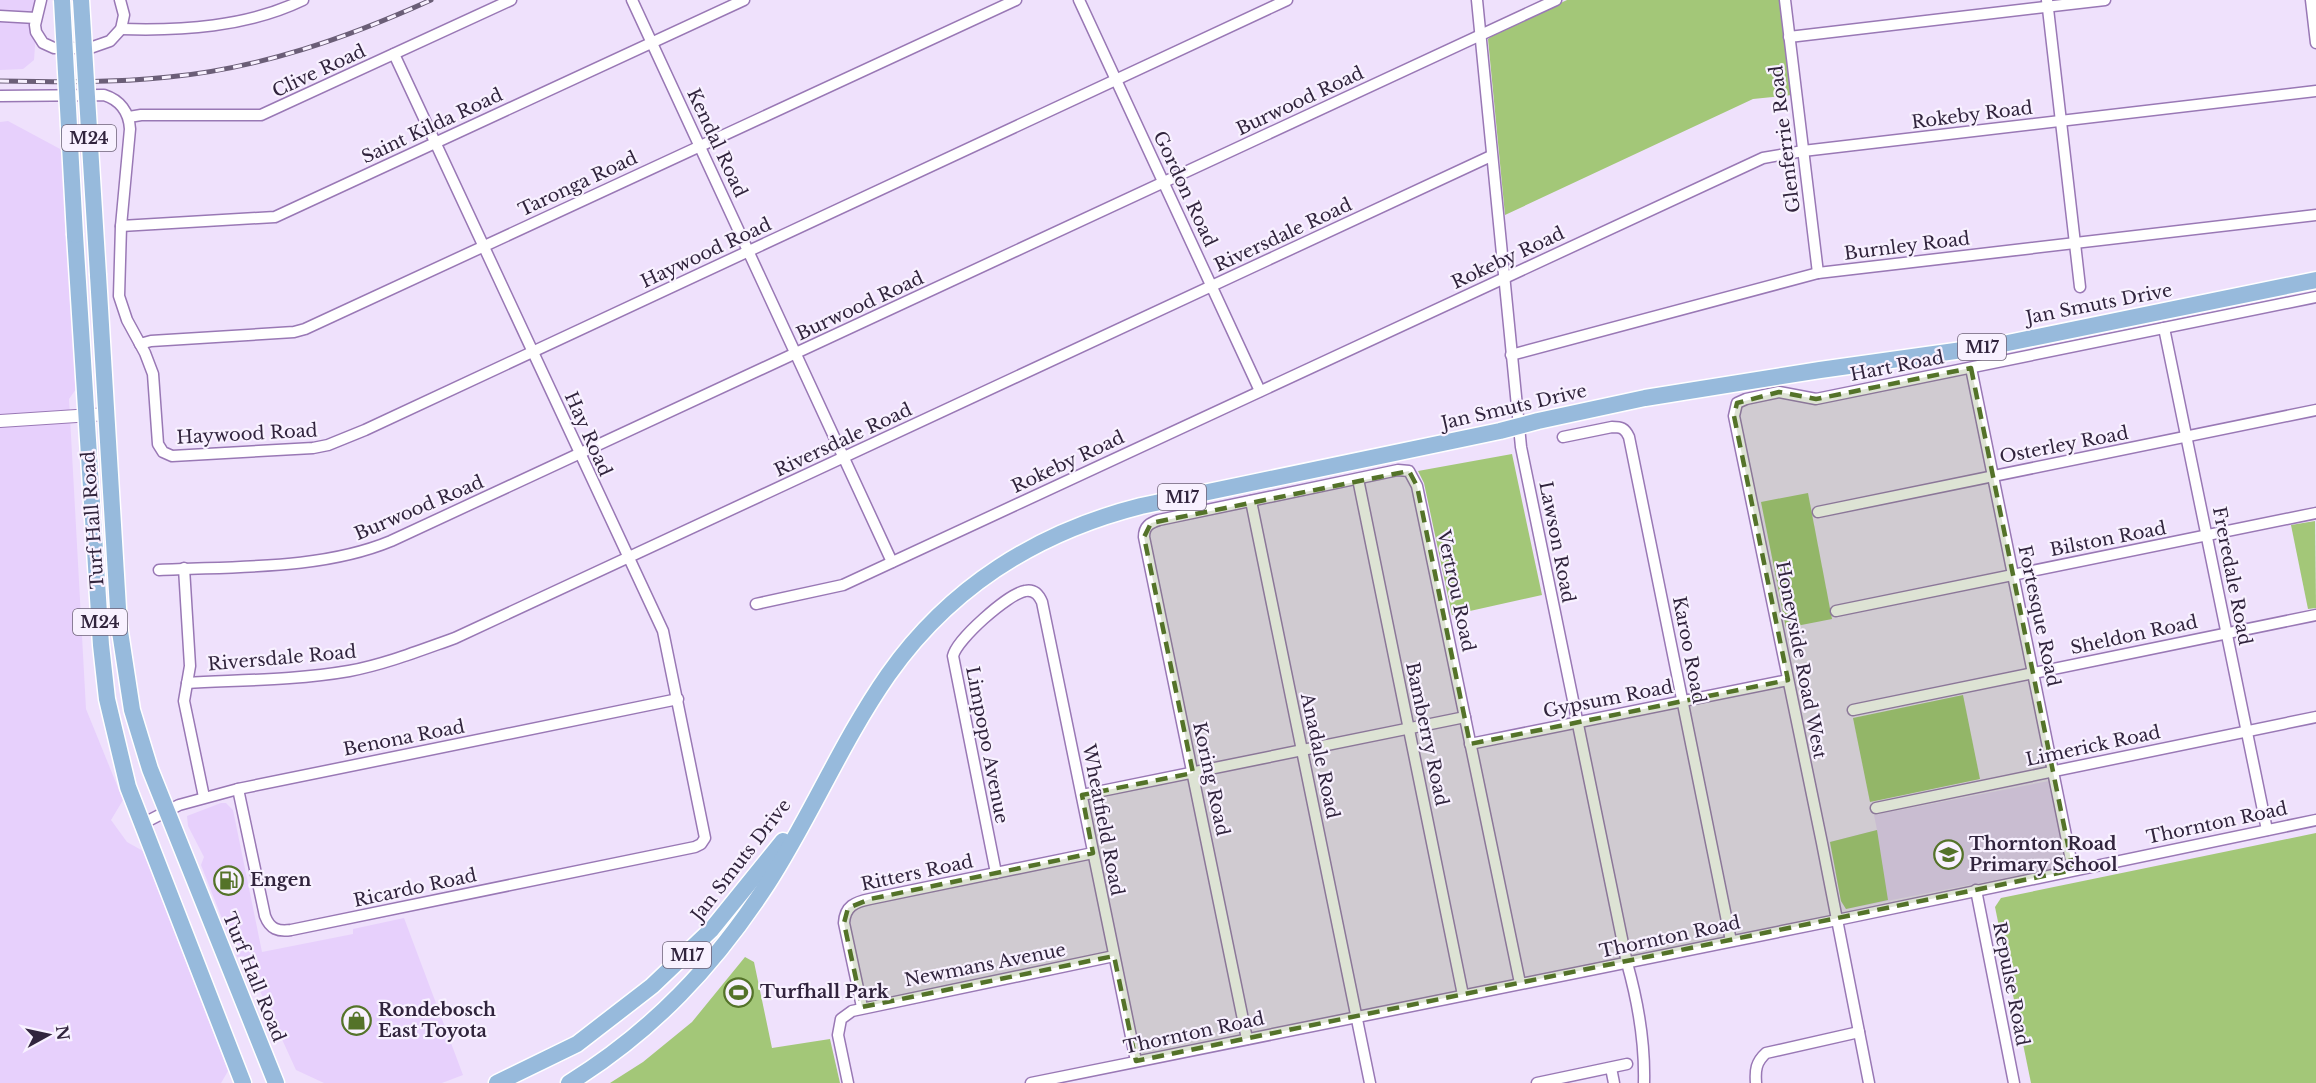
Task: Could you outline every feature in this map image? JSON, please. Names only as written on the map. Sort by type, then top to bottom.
[{"type":"main road","name":"Turf Hall Road","points":[[62,0],[104,675],[120,757],[142,824],[241,1078]]},
{"type":"main road","name":"Turf Hall Road","points":[[81,0],[119,625],[128,686],[140,740],[276,1083]]},
{"type":"main road","name":"Jan Smuts Drive","points":[[568,1083],[610,1056],[642,1030],[709,964],[774,874],[887,676],[933,621],[961,594],[988,574],[1043,541],[1091,520],[1142,506],[1646,398],[1998,345],[2316,280]]},
{"type":"main road","name":"Jan Smuts Drive","points":[[497,1083],[577,1044],[630,1005],[680,962],[750,884],[829,774]]},
{"type":"main road","points":[[260,1044],[285,1083]]},
{"type":"street","points":[[41,0],[36,18],[36,32],[46,46],[54,48],[97,47],[110,41],[120,29],[124,15],[120,0]]},
{"type":"street","points":[[120,29],[202,26],[240,21],[278,11],[303,0]]},
{"type":"street","name":"Clive Road","points":[[129,117],[141,115],[261,115],[511,0]]},
{"type":"street","name":"Kendal Road","points":[[632,0],[892,562]]},
{"type":"street","name":"Saint Kilda Road","points":[[121,226],[272,218],[744,0]]},
{"type":"street","name":"Taronga Road","points":[[140,344],[151,341],[301,330],[1016,0]]},
{"type":"street","name":"Gordon Road","points":[[1079,0],[1260,391]]},
{"type":"street","name":"Haywood Road","points":[[140,344],[153,374],[160,450],[169,455],[318,447],[365,430],[1287,0]]},
{"type":"street","name":"Lawson Road","points":[[1477,0],[1518,426],[1533,509],[1635,994],[1643,1042],[1644,1083]]},
{"type":"street","name":"Burwood Road","points":[[159,570],[317,561],[360,552],[392,541],[1556,0]]},
{"type":"street","name":"Glenferrie Road","points":[[1785,0],[1818,273]]},
{"type":"street","points":[[1790,38],[2047,3],[2105,0]]},
{"type":"street","points":[[2311,0],[2316,43]]},
{"type":"street","points":[[2047,3],[2080,286]]},
{"type":"street","points":[[0,16],[36,18]]},
{"type":"street","name":"Hay Road","points":[[394,54],[663,631],[705,833],[704,842]]},
{"type":"street","name":"Rokeby Road","points":[[756,604],[835,588],[1763,158],[1803,151],[2316,91]]},
{"type":"street","points":[[0,96],[104,95],[119,102],[129,117],[129,144],[121,226],[119,296],[127,320],[140,344]]},
{"type":"street","name":"Riversdale Road","points":[[188,683],[352,670],[386,662],[455,638],[1491,156]]},
{"type":"street","name":"Burnley Road","points":[[1511,355],[1818,273],[2316,215]]},
{"type":"street","name":"Hart Road","points":[[1735,407],[1741,400],[1779,392],[1792,393],[1804,399],[1816,399],[2316,297]]},
{"type":"street","name":"Freredale Road","points":[[2164,328],[2267,830]]},
{"type":"street","name":"Fortesque Road","points":[[1971,368],[2073,870]]},
{"type":"street","name":"Honeyside Road West","points":[[1735,407],[1734,416],[1838,920],[1869,1083]]},
{"type":"street","name":"Osterley Road","points":[[1818,512],[2316,410]]},
{"type":"street","points":[[0,421],[106,414]]},
{"type":"street","name":"Karoo Road","points":[[1563,437],[1612,427],[1626,430],[1629,437],[1731,941]]},
{"type":"street","name":"Vertrou Road","points":[[1147,526],[1159,520],[1358,479],[1409,471],[1415,480],[1520,983]]},
{"type":"street","name":"Bamberry Road","points":[[1358,479],[1463,995]]},
{"type":"street","name":"Anadale Road","points":[[1251,501],[1370,1083]]},
{"type":"street","name":"Bilston Road","points":[[1836,611],[2316,513]]},
{"type":"street","name":"Koring Road","points":[[1147,526],[1144,537],[1247,1039]]},
{"type":"street","points":[[184,568],[190,646],[190,671],[184,701],[204,797]]},
{"type":"street","name":"Wheatfield Road","points":[[1030,590],[1038,594],[1042,602],[1136,1061]]},
{"type":"street","name":"Limpopo Avenue","points":[[996,873],[953,656],[959,642],[978,624],[1013,596],[1030,590]]},
{"type":"street","name":"Sheldon Road","points":[[1852,710],[2316,615]]},
{"type":"street","name":"Gypsum Road","points":[[1470,744],[1788,680]]},
{"type":"street","name":"Benona Road","points":[[142,824],[204,797],[238,789],[678,699]]},
{"type":"street","points":[[1082,795],[1465,717]]},
{"type":"street","name":"Limerick Road","points":[[1876,808],[2316,717]]},
{"type":"street","name":"Ricardo Road","points":[[238,789],[265,916],[272,927],[280,930],[291,930],[696,847],[704,842]]},
{"type":"street","name":"Thornton Road","points":[[1031,1083],[1066,1080],[1136,1061],[1838,920],[2316,820]]},
{"type":"street","name":"Ritters Road","points":[[862,1007],[844,923],[848,908],[870,899],[1093,853]]},
{"type":"street","name":"Repulse Road","points":[[1976,890],[2014,1083]]},
{"type":"street","name":"Newmans Avenue","points":[[862,1007],[1114,956]]},
{"type":"street","points":[[848,1083],[838,1035],[839,1025],[845,1014],[862,1007]]},
{"type":"street","points":[[1756,1083],[1756,1066],[1759,1059],[1766,1053],[1859,1032]]},
{"type":"street","points":[[1537,1083],[1627,1064]]},
{"type":"street","points":[[1611,1068],[1614,1083]]},
{"type":"highlighted area","points":[[1971,368],[2073,870],[1136,1061],[1114,956],[862,1007],[844,923],[848,908],[870,899],[1093,853],[1082,795],[1193,773],[1144,537],[1151,523],[1409,471],[1417,486],[1470,744],[1788,680],[1734,416],[1737,403],[1779,392],[1816,399]]},
{"type":"shaded area","points":[[0,0],[41,0],[34,60],[23,69],[0,70]]},
{"type":"shaded area","points":[[8,121],[62,150],[76,389],[69,399],[86,709],[123,800],[111,820],[127,842],[143,851],[228,1071],[221,1083],[0,1083],[0,122]]},
{"type":"shaded area","name":"Thornton Road Primary School","points":[[2049,781],[2066,866],[1846,909],[1841,901],[1830,842],[1877,830],[1874,815]]},
{"type":"shaded area","points":[[226,803],[233,810],[262,952],[353,934],[353,929],[404,918],[463,1075],[442,1083],[324,1083],[296,1070],[244,956],[237,957],[201,865],[204,857],[188,826],[187,816]]},
{"type":"green space","points":[[1567,0],[1781,0],[1792,95],[1753,99],[1505,215],[1488,39]]},
{"type":"green space","points":[[1512,454],[1542,595],[1452,615],[1424,483],[1418,471]]},
{"type":"green space","points":[[1808,493],[1832,619],[1786,628],[1761,502]]},
{"type":"green space","points":[[2315,521],[2316,608],[2308,609],[2291,525]]},
{"type":"green space","points":[[1963,695],[1980,779],[1870,802],[1853,718]]},
{"type":"green space","points":[[1877,830],[1888,900],[1846,909],[1841,901],[1830,842]]},
{"type":"green space","points":[[2316,833],[2316,1083],[2031,1083],[1995,907],[2001,898]]},
{"type":"green space","name":"Turfhall Park","points":[[745,957],[754,962],[772,1048],[830,1039],[840,1083],[610,1083],[643,1062],[692,1022]]},
{"type":"railway","points":[[0,81],[127,80],[203,73],[237,67],[335,39],[431,0]]},
{"type":"place","name":"Thornton Road Primary School","points":[[1948,854]]},
{"type":"place","name":"Engen","points":[[229,880]]},
{"type":"place","name":"Turfhall Park","points":[[739,992]]},
{"type":"place","name":"Rondebosch East Toyota","points":[[357,1020]]}]
